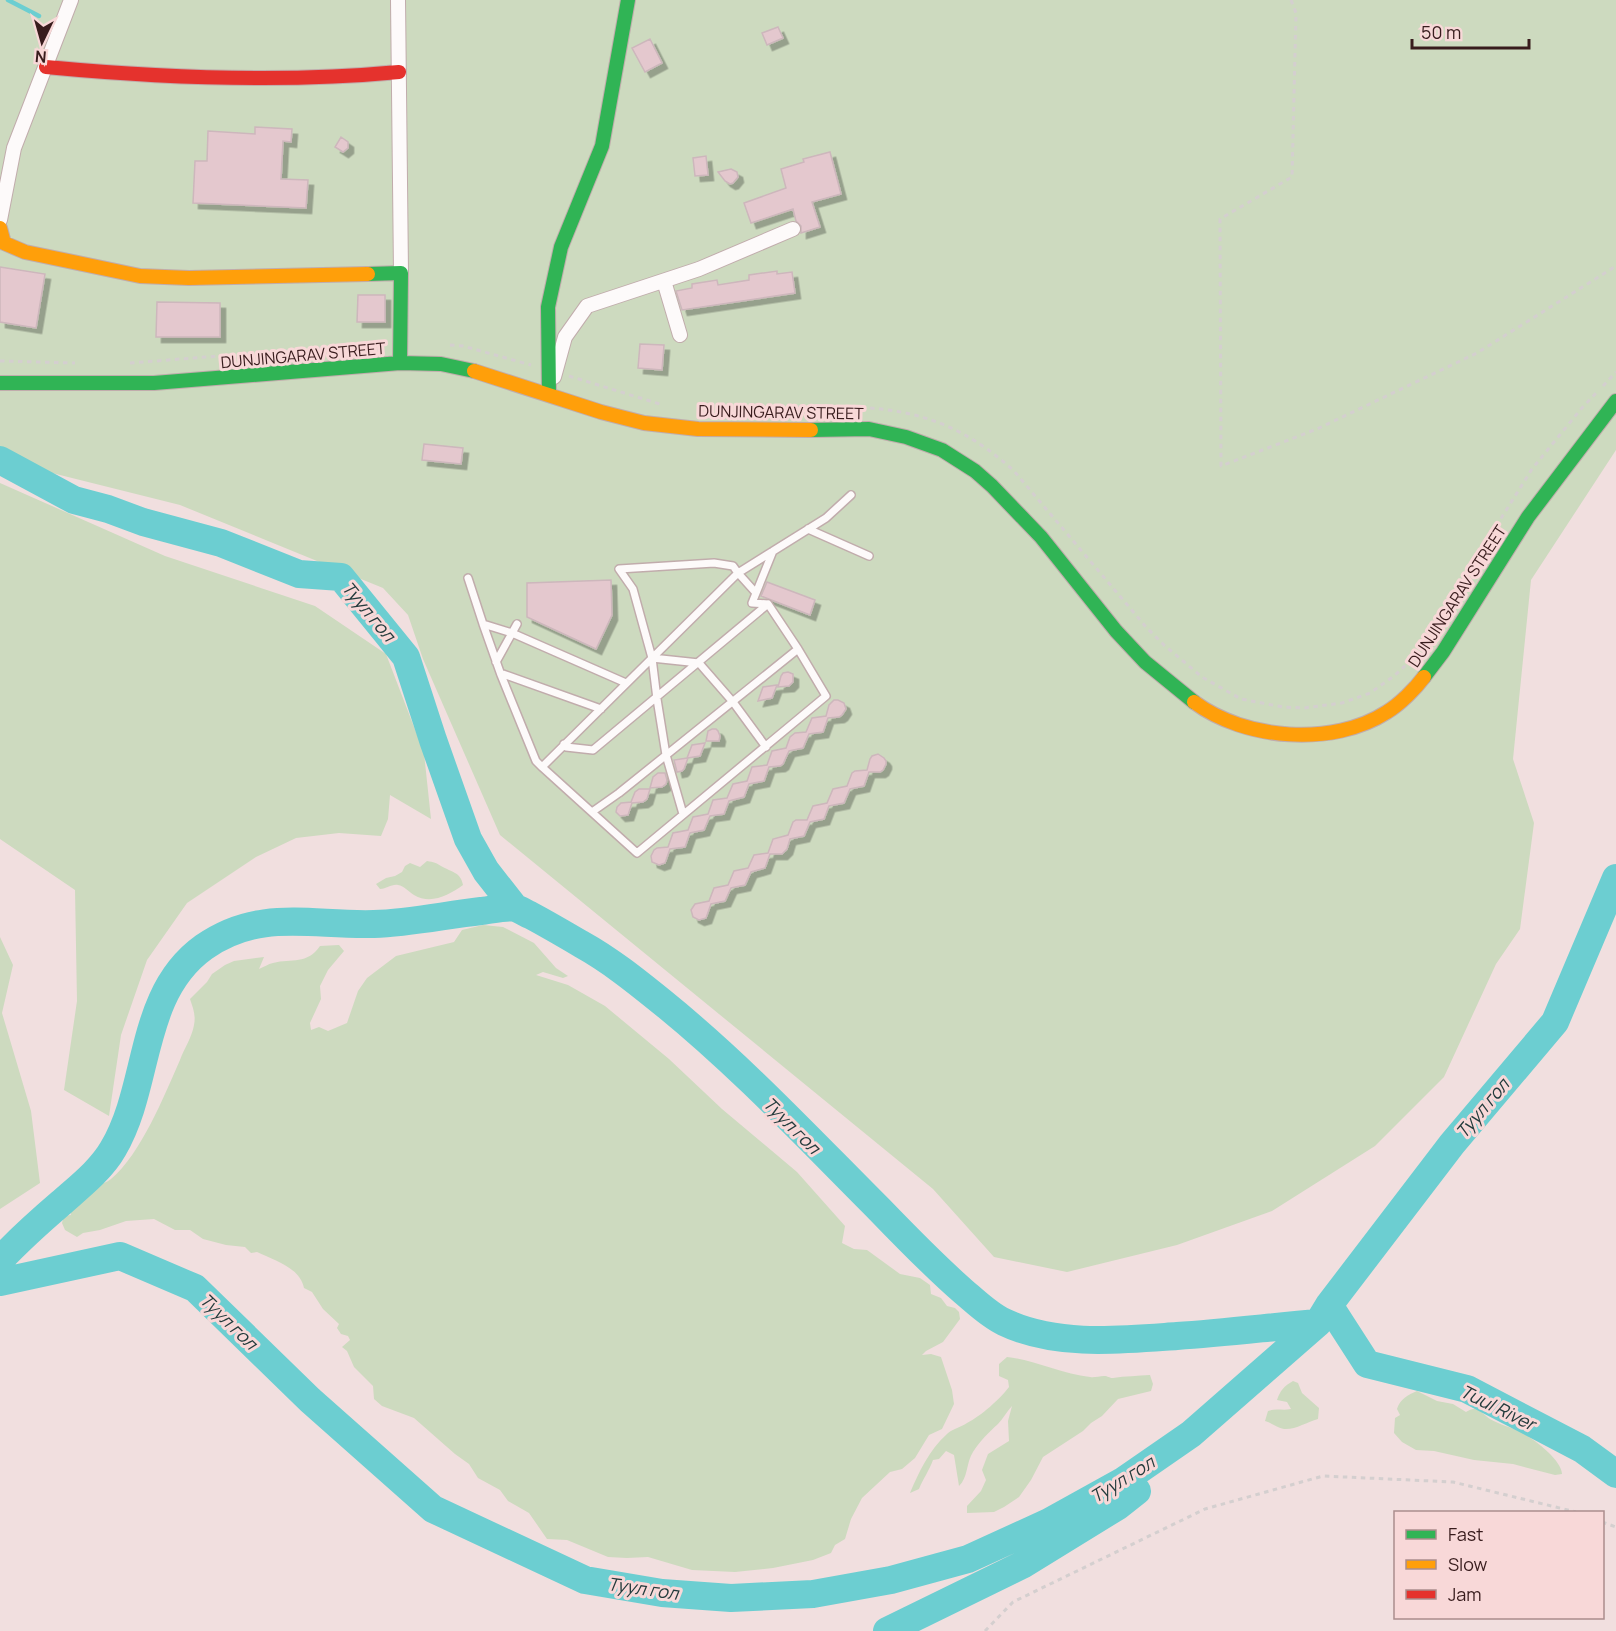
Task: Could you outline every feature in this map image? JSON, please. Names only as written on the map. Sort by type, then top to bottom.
[{"type":"main road","points":[[549,393],[552,371],[548,307],[561,247],[602,146],[628,0]]},
{"type":"main road","points":[[46,67],[107,73],[280,79],[399,72]]},
{"type":"main road","points":[[0,228],[4,243],[25,252],[140,276],[189,278],[401,273],[400,363]]},
{"type":"main road","name":"DUNJINGARAV STREET","points":[[0,382],[154,383],[400,363],[441,364],[484,373],[601,412],[644,423],[698,429],[868,429],[906,437],[942,450],[975,471],[993,486],[1041,537],[1116,631],[1145,662],[1201,707],[1229,722],[1253,728],[1283,734],[1319,735],[1356,727],[1388,712],[1417,686],[1443,652],[1528,517],[1616,401]]},
{"type":"street","points":[[0,220],[14,148],[71,0]]},
{"type":"street","points":[[398,0],[401,273]]},
{"type":"street","points":[[552,371],[565,337],[587,306],[664,281],[793,229]]},
{"type":"street","points":[[664,281],[680,335]]},
{"type":"lane","points":[[542,767],[738,573],[826,518],[851,495]]},
{"type":"lane","points":[[808,529],[869,556]]},
{"type":"lane","points":[[768,604],[752,603],[773,551]]},
{"type":"lane","points":[[683,814],[666,755],[652,658],[633,589],[619,569],[714,563],[733,566],[756,593]]},
{"type":"lane","points":[[468,578],[496,662],[536,760],[637,853],[826,696],[768,604]]},
{"type":"lane","points":[[564,744],[566,747],[593,750],[657,699],[768,604]]},
{"type":"lane","points":[[483,624],[512,633],[626,683]]},
{"type":"lane","points":[[496,662],[517,624]]},
{"type":"lane","points":[[592,812],[619,793],[798,649]]},
{"type":"lane","points":[[652,658],[699,663],[733,702],[766,747]]},
{"type":"lane","points":[[501,675],[601,709]]},
{"type":"path","points":[[1291,0],[1296,14],[1293,177],[1220,219],[1221,466],[1317,429],[1478,353],[1616,266]]},
{"type":"path","points":[[128,363],[401,343]]},
{"type":"path","points":[[442,345],[463,346],[666,406]]},
{"type":"path","points":[[0,361],[81,363]]},
{"type":"path","points":[[699,409],[862,407],[918,415],[954,429],[999,457],[1014,471],[1146,627],[1194,670],[1241,699],[1272,706],[1304,708],[1342,704],[1356,699],[1378,688],[1406,665],[1436,622],[1532,469],[1581,409],[1616,372]]},
{"type":"path","points":[[985,1631],[1013,1602],[1205,1509],[1323,1476],[1453,1482],[1572,1511]]},
{"type":"green space","points":[[0,0],[1616,0],[1616,450],[1531,580],[1513,759],[1534,823],[1520,929],[1496,964],[1444,1077],[1375,1146],[1272,1211],[1177,1245],[1067,1272],[994,1257],[933,1189],[500,835],[423,659],[408,615],[383,588],[180,505],[0,460]]},
{"type":"green space","points":[[0,483],[165,556],[315,606],[386,654],[424,753],[431,819],[390,795],[388,819],[381,836],[339,833],[296,838],[256,857],[187,903],[147,960],[121,1035],[109,1116],[64,1090],[77,1001],[75,890],[0,839]]},
{"type":"green space","points":[[427,861],[455,873],[460,877],[463,885],[440,898],[427,899],[420,898],[398,885],[380,889],[376,884],[402,872],[410,863],[420,867]]},
{"type":"green space","points":[[483,925],[503,927],[534,943],[556,968],[568,976],[563,978],[543,972],[536,975],[568,985],[605,1006],[797,1172],[845,1226],[842,1243],[854,1249],[867,1250],[900,1274],[920,1278],[930,1285],[931,1294],[941,1298],[947,1306],[959,1312],[960,1319],[943,1342],[922,1355],[931,1354],[941,1357],[952,1390],[954,1404],[942,1429],[929,1435],[915,1458],[902,1469],[890,1472],[862,1498],[851,1519],[845,1539],[835,1545],[831,1553],[813,1560],[773,1568],[735,1572],[692,1570],[648,1557],[608,1557],[567,1540],[547,1539],[529,1513],[508,1501],[500,1490],[478,1478],[469,1464],[414,1418],[382,1406],[374,1399],[373,1386],[354,1367],[347,1351],[342,1347],[350,1340],[348,1336],[341,1334],[337,1328],[339,1324],[323,1309],[312,1292],[304,1288],[292,1269],[257,1252],[251,1253],[245,1247],[203,1239],[190,1230],[175,1230],[154,1219],[126,1221],[83,1233],[77,1237],[65,1230],[62,1223],[64,1216],[71,1215],[70,1209],[78,1195],[84,1195],[85,1188],[111,1179],[142,1140],[192,1034],[195,1018],[190,999],[212,974],[234,961],[264,957],[259,969],[273,963],[299,960],[310,956],[320,946],[339,945],[344,951],[328,970],[320,986],[321,999],[310,1023],[311,1030],[319,1027],[328,1031],[347,1023],[358,991],[367,978],[396,956],[454,942],[462,930]]},
{"type":"green space","points":[[0,937],[13,965],[2,1013],[31,1111],[40,1183],[0,1209]]},
{"type":"green space","points":[[1007,1357],[1092,1377],[1150,1375],[1153,1384],[1151,1391],[1118,1399],[1083,1431],[1043,1457],[1019,1497],[994,1512],[967,1513],[967,1506],[981,1491],[986,1480],[982,1470],[988,1454],[1009,1441],[1008,1421],[1012,1406],[973,1452],[964,1479],[959,1486],[954,1455],[946,1451],[939,1459],[933,1460],[919,1489],[910,1493],[925,1462],[941,1440],[949,1432],[984,1412],[1009,1387],[1008,1380],[999,1376],[999,1364]]},
{"type":"green space","points":[[1293,1381],[1298,1383],[1302,1393],[1319,1408],[1318,1419],[1297,1427],[1279,1428],[1265,1421],[1268,1411],[1291,1409],[1287,1402],[1277,1400],[1283,1389]]},
{"type":"green space","points":[[1417,1391],[1437,1401],[1453,1404],[1466,1412],[1472,1409],[1477,1410],[1488,1418],[1526,1435],[1552,1456],[1561,1468],[1562,1474],[1555,1475],[1513,1464],[1416,1450],[1402,1442],[1394,1433],[1395,1418],[1400,1415],[1397,1409],[1402,1400]]},
{"type":"building","points":[[778,27],[783,38],[767,45],[762,33]]},
{"type":"building","points":[[650,39],[662,63],[645,72],[632,48]]},
{"type":"building","points":[[255,127],[292,129],[291,142],[283,141],[281,179],[308,180],[306,208],[193,203],[195,161],[207,161],[208,131],[255,134]]},
{"type":"building","points":[[341,137],[348,142],[348,148],[343,152],[335,147]]},
{"type":"building","points":[[830,152],[841,194],[812,202],[820,227],[801,233],[801,226],[796,221],[793,209],[751,223],[744,203],[786,188],[781,169],[804,162],[803,159]]},
{"type":"building","points":[[706,156],[708,175],[695,176],[693,158]]},
{"type":"building","points":[[731,169],[737,172],[738,177],[730,184],[718,172]]},
{"type":"building","points":[[0,267],[45,274],[36,328],[0,322]]},
{"type":"building","points":[[777,271],[777,274],[792,272],[795,293],[682,310],[676,291],[692,288],[692,284],[717,280],[718,285],[749,280],[749,275]]},
{"type":"building","points":[[358,295],[385,295],[385,322],[357,322]]},
{"type":"building","points":[[157,302],[220,303],[220,337],[156,337]]},
{"type":"building","points":[[640,344],[664,345],[662,370],[638,368]]},
{"type":"building","points":[[424,444],[463,448],[461,464],[422,460]]},
{"type":"building","points":[[611,580],[612,615],[596,649],[527,617],[527,583]]},
{"type":"building","points":[[767,582],[815,600],[810,615],[761,596]]},
{"type":"building","points":[[783,673],[793,674],[793,682],[789,686],[778,687]]},
{"type":"building","points":[[777,685],[772,698],[758,701],[763,687]]},
{"type":"building","points":[[834,700],[844,703],[846,709],[839,717],[828,718],[823,732],[809,734],[803,748],[789,751],[780,766],[769,767],[764,781],[749,784],[744,797],[729,801],[724,814],[710,816],[704,830],[690,833],[685,847],[670,849],[665,863],[659,865],[652,862],[651,856],[654,850],[668,847],[673,833],[688,830],[693,817],[708,814],[713,800],[727,798],[733,784],[747,781],[752,767],[767,765],[772,751],[786,748],[790,737],[795,733],[806,732],[812,718],[826,716],[829,705]]},
{"type":"building","points":[[712,729],[718,731],[719,741],[706,741],[708,731]]},
{"type":"building","points":[[705,743],[700,756],[688,758],[684,769],[677,772],[674,760],[687,758],[692,745]]},
{"type":"building","points":[[878,754],[886,761],[883,770],[869,772],[864,786],[850,789],[844,803],[829,806],[824,819],[810,822],[804,836],[790,839],[787,849],[782,854],[770,854],[765,868],[751,872],[745,885],[731,888],[725,901],[711,904],[706,918],[699,920],[693,917],[691,910],[695,904],[709,901],[714,888],[728,885],[734,871],[748,868],[754,855],[768,853],[773,839],[788,835],[796,820],[807,820],[813,806],[827,803],[833,789],[847,786],[852,773],[867,770],[872,756]]},
{"type":"building","points":[[658,773],[665,773],[666,784],[662,787],[650,788],[653,777]]},
{"type":"building","points":[[639,789],[650,789],[647,799],[643,802],[632,803],[628,815],[620,816],[616,812],[617,807],[621,803],[631,802],[635,792]]},
{"type":"waterway","points":[[8,0],[39,16]]},
{"type":"waterway","name":"Туул гол","points":[[0,460],[74,500],[221,543],[299,574],[341,577],[406,657],[468,839],[486,871],[515,908]]},
{"type":"waterway","name":"Туул гол","points":[[0,1282],[120,1256],[195,1288],[310,1400],[433,1509],[585,1580],[662,1593],[731,1598],[813,1594],[891,1580],[968,1559],[1049,1522],[1123,1481],[1191,1434],[1318,1323],[1329,1305],[1452,1144],[1555,1022],[1616,878]]},
{"type":"waterway","name":"Туул гол","points":[[0,1260],[89,1178],[108,1157],[125,1124],[156,1015],[167,989],[183,967],[204,947],[245,927],[266,923],[387,923],[512,908],[536,918],[602,957],[623,971],[691,1026],[774,1103],[942,1272],[983,1308],[1004,1322],[1045,1335],[1089,1340],[1195,1335],[1318,1323]]},
{"type":"waterway","name":"Tuul River","points":[[1321,1319],[1329,1305],[1367,1364],[1467,1389],[1582,1449],[1616,1474]]},
{"type":"waterway","points":[[887,1631],[1022,1565],[1118,1506],[1137,1491]]},
{"type":"traffic: fast","points":[[549,394],[548,307],[561,247],[602,146],[628,0]]},
{"type":"traffic: fast","points":[[368,274],[401,273],[400,363]]},
{"type":"traffic: fast","points":[[0,383],[154,383],[400,363],[441,364],[474,371]]},
{"type":"traffic: fast","points":[[1424,677],[1443,652],[1528,517],[1616,401]]},
{"type":"traffic: fast","points":[[811,430],[869,429],[906,437],[942,450],[975,471],[1041,537],[1116,631],[1145,662],[1194,702]]},
{"type":"traffic: slow","points":[[0,228],[4,243],[25,252],[140,276],[189,278],[368,274]]},
{"type":"traffic: slow","points":[[474,371],[601,412],[644,423],[698,429],[811,430]]},
{"type":"traffic: slow","points":[[1194,702],[1238,725],[1263,731],[1316,734],[1341,731],[1387,712],[1407,696],[1424,677]]},
{"type":"traffic: jam","points":[[46,67],[222,78],[311,77],[399,72]]}]
